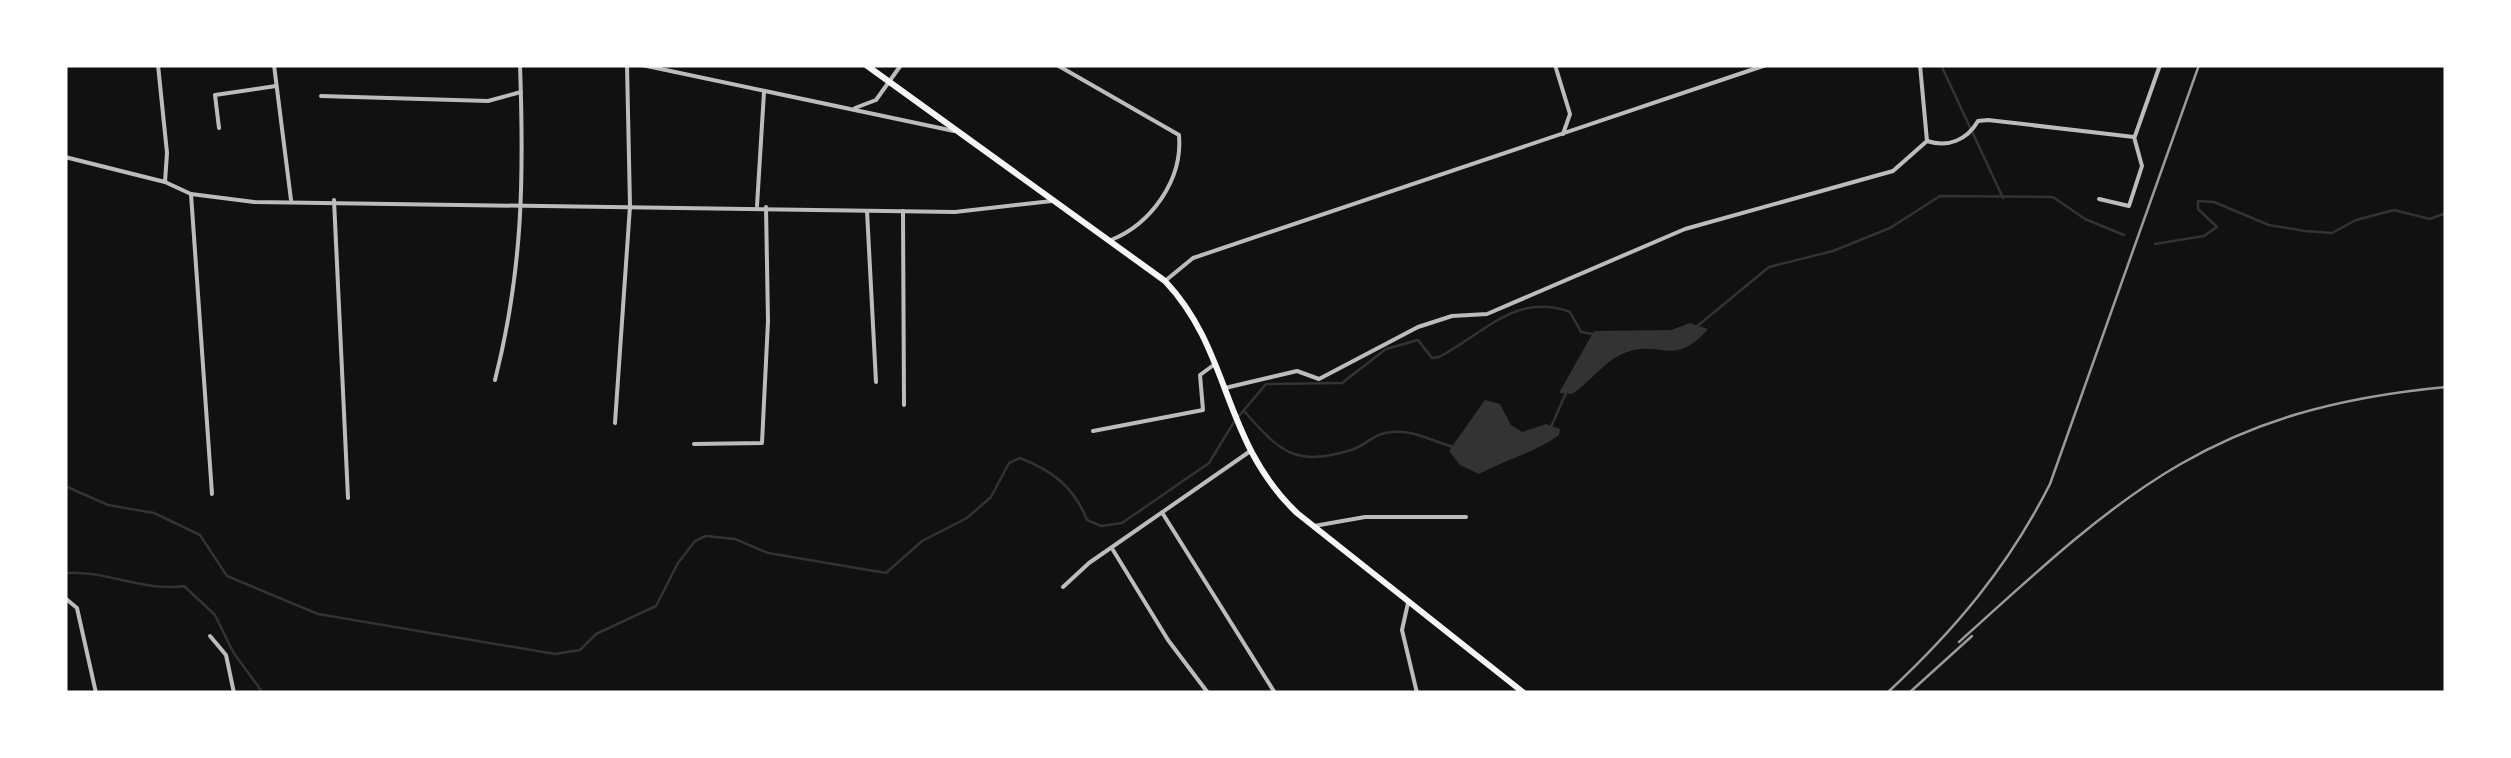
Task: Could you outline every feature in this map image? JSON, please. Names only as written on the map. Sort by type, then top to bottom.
[{"type":"main road","points":[[866,65],[1165,281],[1190,307],[1248,452],[1265,479],[1314,526],[1524,693]]},
{"type":"street","points":[[158,65],[167,153],[165,182]]},
{"type":"street","points":[[274,65],[291,200]]},
{"type":"street","points":[[496,380],[514,294],[524,204],[520,65]]},
{"type":"street","points":[[615,422],[630,206],[626,65]]},
{"type":"street","points":[[642,65],[954,131]]},
{"type":"street","points":[[854,109],[876,100],[900,65]]},
{"type":"street","points":[[1057,65],[1179,135],[1180,148],[1167,191],[1136,230],[1108,241]]},
{"type":"street","points":[[1555,65],[1570,114],[1563,134]]},
{"type":"street","points":[[1165,281],[1193,258],[1766,65]]},
{"type":"street","points":[[1920,65],[1927,141]]},
{"type":"street","points":[[2099,199],[2128,206],[2142,166],[2134,137],[2160,65]]},
{"type":"street","points":[[219,128],[215,95],[276,86]]},
{"type":"street","points":[[321,96],[488,101],[521,92]]},
{"type":"street","points":[[757,206],[764,92]]},
{"type":"street","points":[[1224,389],[1297,372],[1319,380],[1339,373],[1375,346],[1418,327],[1452,316],[1487,314],[1685,229],[1892,171],[1927,141],[1956,142],[1970,135],[1978,122],[2134,137]]},
{"type":"street","points":[[65,157],[165,182],[191,194],[254,202],[757,206],[956,212],[1053,201]]},
{"type":"street","points":[[191,194],[212,494]]},
{"type":"street","points":[[334,200],[348,498]]},
{"type":"street","points":[[694,444],[762,443],[768,321],[766,208]]},
{"type":"street","points":[[867,211],[876,382]]},
{"type":"street","points":[[903,211],[904,405]]},
{"type":"street","points":[[1093,431],[1202,410],[1200,375],[1215,364]]},
{"type":"street","points":[[1063,587],[1248,452]]},
{"type":"street","points":[[1163,514],[1275,693]]},
{"type":"street","points":[[1314,526],[1365,516],[1466,518]]},
{"type":"street","points":[[1113,550],[1168,640],[1208,693]]},
{"type":"street","points":[[65,598],[76,608],[96,693]]},
{"type":"street","points":[[1408,603],[1402,630],[1416,693]]},
{"type":"street","points":[[210,636],[226,655],[234,693]]},
{"type":"shaded area","points":[[1690,323],[1708,329],[1685,348],[1622,354],[1572,394],[1559,393],[1594,331],[1671,330]]},
{"type":"shaded area","points":[[1485,400],[1500,404],[1511,425],[1522,432],[1546,424],[1560,429],[1559,435],[1479,474],[1460,465],[1449,451]]},
{"type":"waterway","points":[[1941,65],[2003,198]]},
{"type":"waterway","points":[[1695,328],[1769,267],[1833,251],[1890,228],[1940,196],[2053,197],[2085,219],[2124,235]]},
{"type":"waterway","points":[[2155,244],[2204,236],[2217,227],[2198,209],[2198,201],[2214,202],[2269,225],[2332,233],[2356,220],[2394,210],[2430,219],[2446,213]]},
{"type":"waterway","points":[[65,486],[108,505],[154,513],[200,535],[227,576],[318,614],[555,654],[580,650],[596,634],[656,606],[678,563],[695,541],[706,536],[735,539],[768,553],[886,573],[922,541],[967,518],[991,497],[1009,463],[1020,458],[1061,482],[1076,498],[1087,520],[1101,526],[1122,523],[1209,463],[1234,422],[1266,384],[1342,383],[1386,349],[1418,340],[1432,358],[1439,357],[1501,318],[1533,307],[1570,312],[1581,332],[1593,334]]},
{"type":"waterway","points":[[1551,427],[1566,393]]},
{"type":"waterway","points":[[1244,411],[1279,446],[1302,456],[1332,455],[1394,432],[1412,433],[1453,447]]},
{"type":"waterway","points":[[65,573],[154,586],[184,586],[215,615],[233,652],[263,693]]},
{"type":"railway","points":[[1887,693],[1978,596],[2016,543],[2050,484],[2199,65]]},
{"type":"railway","points":[[1959,642],[2072,542],[2177,466],[2233,438],[2295,415],[2365,398],[2446,387]]},
{"type":"railway","points":[[1909,693],[1972,636]]}]
